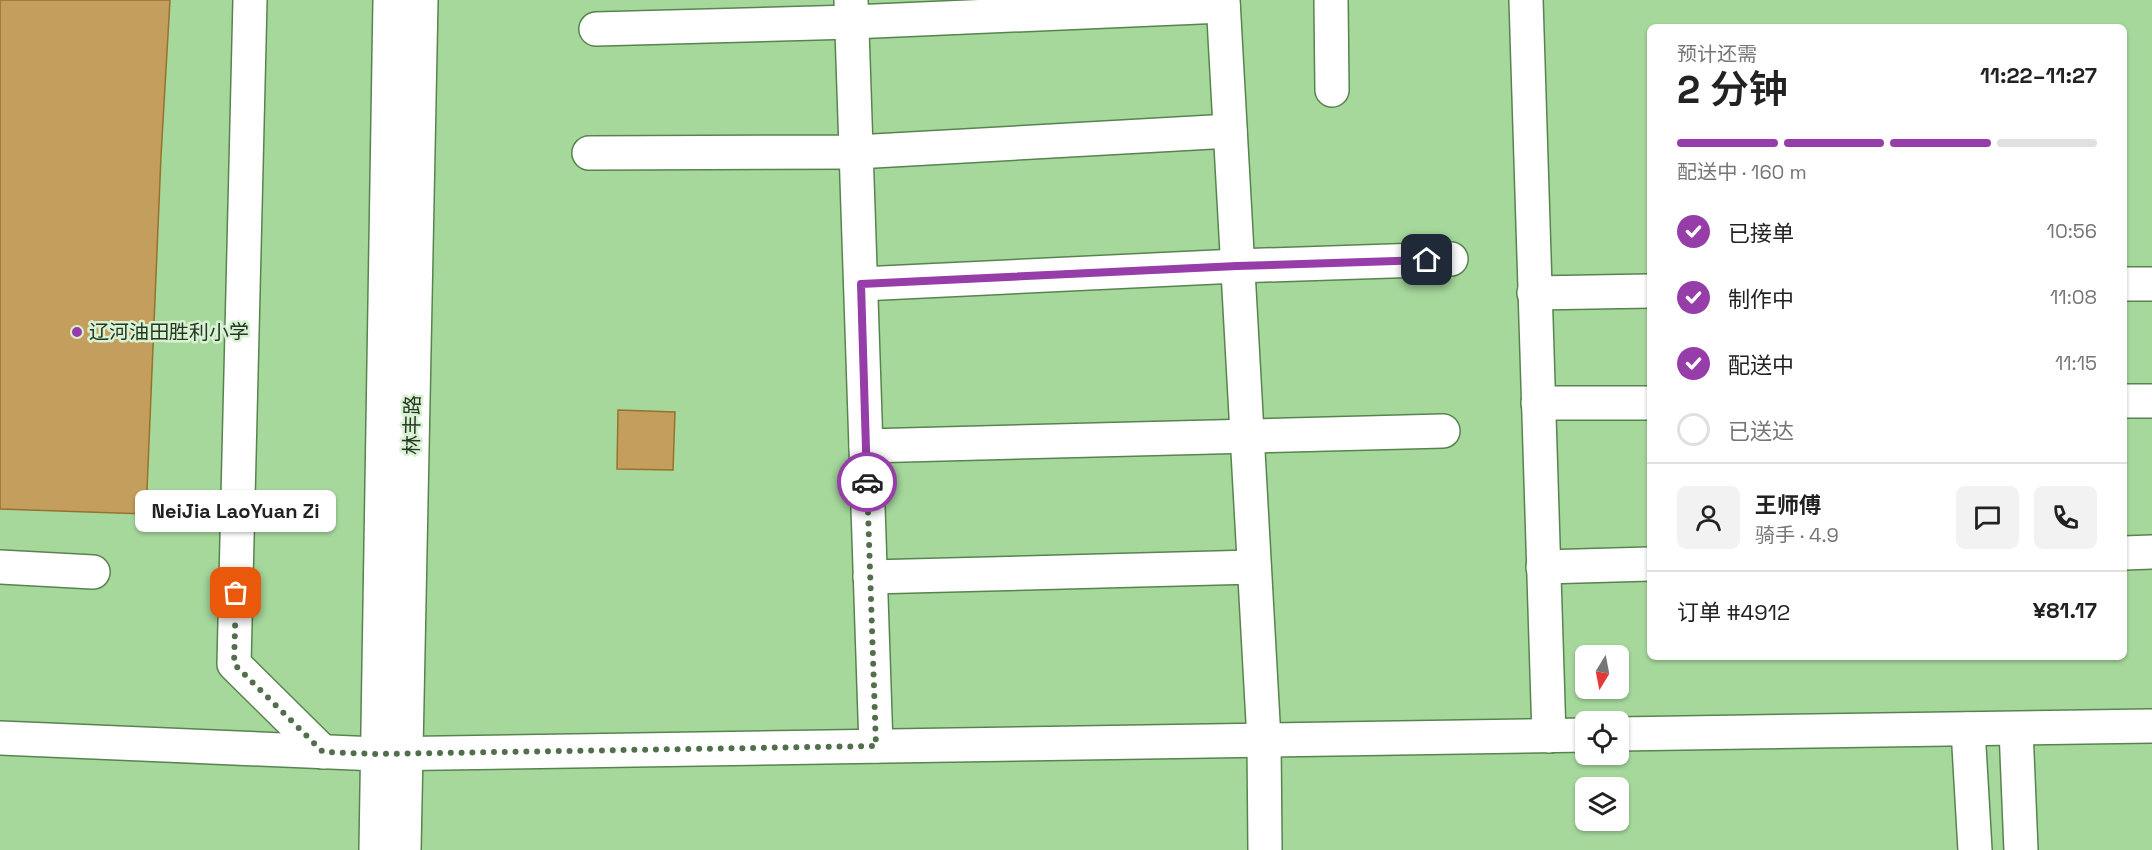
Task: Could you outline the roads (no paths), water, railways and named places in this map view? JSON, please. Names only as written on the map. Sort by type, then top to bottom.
[{"type":"street","points":[[250,0],[234,664],[323,752]]},
{"type":"street","name":"林丰路","points":[[390,0],[391,753],[404,850]]},
{"type":"street","name":"林丰路","points":[[375,850],[391,753],[421,0]]},
{"type":"street","points":[[1331,0],[1332,90]]},
{"type":"street","points":[[1526,0],[1549,736]]},
{"type":"street","points":[[596,29],[852,11],[1223,3],[1264,740],[1265,850]]},
{"type":"street","points":[[852,11],[876,746]]},
{"type":"street","points":[[589,153],[856,152],[1230,131]]},
{"type":"street","points":[[861,284],[1237,266],[1451,259]]},
{"type":"street","points":[[2127,284],[2152,284]]},
{"type":"street","points":[[1534,293],[1647,291]]},
{"type":"street","points":[[2127,401],[2152,401]]},
{"type":"street","points":[[1538,403],[1647,403]]},
{"type":"street","points":[[866,446],[1443,431]]},
{"type":"street","points":[[2127,553],[2152,552]]},
{"type":"street","points":[[1543,567],[1647,564]]},
{"type":"street","points":[[0,567],[93,572]]},
{"type":"street","points":[[870,577],[1254,567]]},
{"type":"street","points":[[1629,734],[2152,726]]},
{"type":"street","points":[[1968,729],[1975,850]]},
{"type":"street","points":[[2016,729],[2021,850]]},
{"type":"street","points":[[0,738],[391,753],[1575,735]]},
{"type":"place","name":"辽河油田胜利小学","points":[[77,332]]},
{"type":"place","name":"NeiJia LaoYuan Zi","points":[[236,593]]}]
